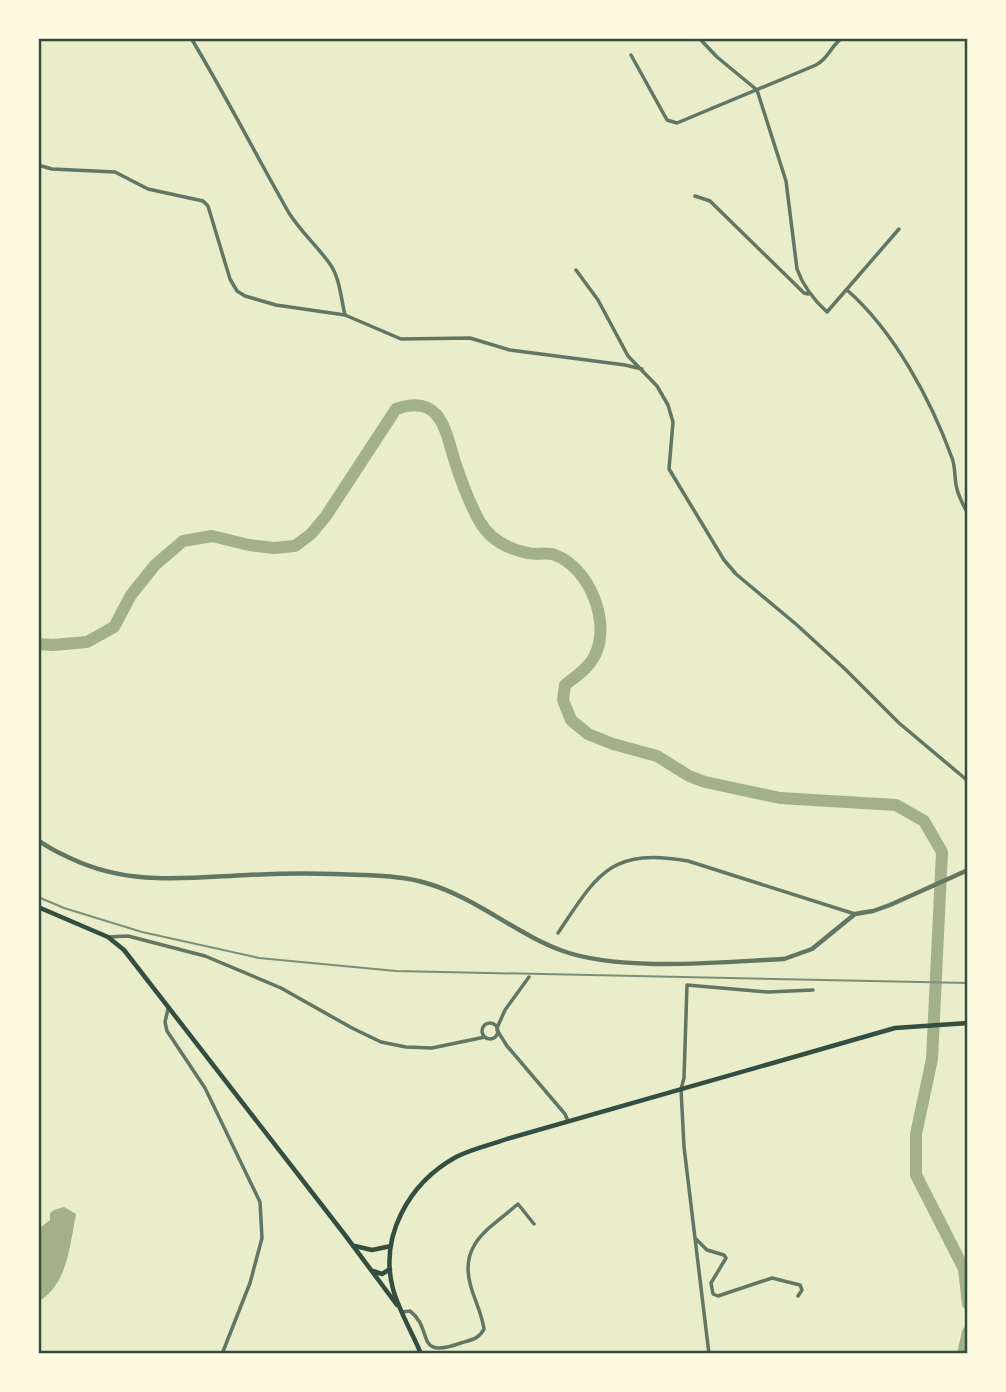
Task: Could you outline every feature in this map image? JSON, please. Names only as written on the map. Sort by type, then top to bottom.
[{"type":"main road","points":[[38,907],[108,937],[129,956],[402,1312]]},
{"type":"main road","points":[[421,1353],[393,1288],[391,1246],[398,1217],[428,1176],[456,1157],[568,1121],[888,1030],[965,1023]]},
{"type":"main road","points":[[354,1246],[372,1250],[391,1246]]},
{"type":"main road","points":[[372,1271],[382,1274],[390,1269]]},
{"type":"street","points":[[191,38],[297,226],[330,265],[336,276],[345,315]]},
{"type":"street","points":[[699,38],[717,57],[757,90],[786,181],[800,279],[827,312],[899,229]]},
{"type":"street","points":[[631,55],[667,120],[677,123],[826,60],[832,48],[842,38]]},
{"type":"street","points":[[38,165],[52,169],[115,172],[148,189],[203,201],[208,206],[230,279],[237,292],[276,305],[345,315],[401,339],[470,338],[510,350],[642,369]]},
{"type":"street","points":[[695,196],[710,201],[804,293],[811,295]]},
{"type":"street","points":[[576,270],[598,300],[628,356],[657,386],[668,405],[673,422],[669,469],[724,560],[736,574],[845,669],[899,723],[968,781]]},
{"type":"street","points":[[847,290],[897,348],[919,386],[952,456],[957,490],[968,514]]},
{"type":"street","points":[[38,840],[84,865],[121,877],[160,879],[250,875],[364,875],[424,882],[455,895],[560,950],[584,958],[613,961],[660,963],[784,959],[811,949],[855,914]]},
{"type":"street","points":[[558,933],[590,884],[610,868],[633,858],[662,856],[688,861],[855,914],[873,911],[968,870]]},
{"type":"street","points":[[108,937],[128,936],[205,956],[240,969],[381,1042],[406,1047],[432,1048],[466,1039],[496,1036],[505,1010],[529,977]]},
{"type":"street","points":[[709,1353],[684,1147],[681,1089],[684,1078],[687,985],[768,992],[813,990]]},
{"type":"street","points":[[168,1009],[165,1021],[167,1031],[205,1087],[260,1202],[262,1238],[250,1283],[222,1353]]},
{"type":"street","points":[[466,1039],[505,1010]]},
{"type":"street","points":[[489,1023],[497,1029],[507,1046],[568,1121]]},
{"type":"street","points":[[483,1028],[487,1038],[507,1046]]},
{"type":"street","points":[[402,1312],[410,1311],[415,1315],[429,1345],[437,1349],[476,1338],[484,1329],[469,1282],[466,1267],[468,1255],[480,1237],[518,1204],[534,1224]]},
{"type":"street","points":[[694,1237],[707,1250],[726,1258],[712,1283],[713,1294],[718,1296],[772,1279],[800,1285],[802,1290],[799,1296]]},
{"type":"shaded area","points":[[64,1207],[76,1214],[66,1262],[57,1283],[38,1300],[39,1227],[50,1220],[50,1213]]},
{"type":"waterway","points":[[38,644],[87,642],[114,627],[131,595],[155,565],[183,541],[212,536],[249,545],[274,548],[295,546],[311,534],[326,516],[396,409],[411,405],[432,410],[444,427],[466,493],[484,528],[494,538],[513,549],[531,554],[552,554],[567,562],[578,572],[594,598],[599,613],[599,642],[589,664],[565,685],[563,700],[571,720],[588,734],[657,756],[689,776],[705,782],[780,798],[896,805],[924,821],[942,852],[932,1059],[916,1134],[916,1175],[964,1269],[968,1304]]},
{"type":"waterway","points":[[963,1354],[968,1332]]},
{"type":"railway","points":[[38,897],[64,908],[142,932],[259,958],[396,971],[968,983]]}]
